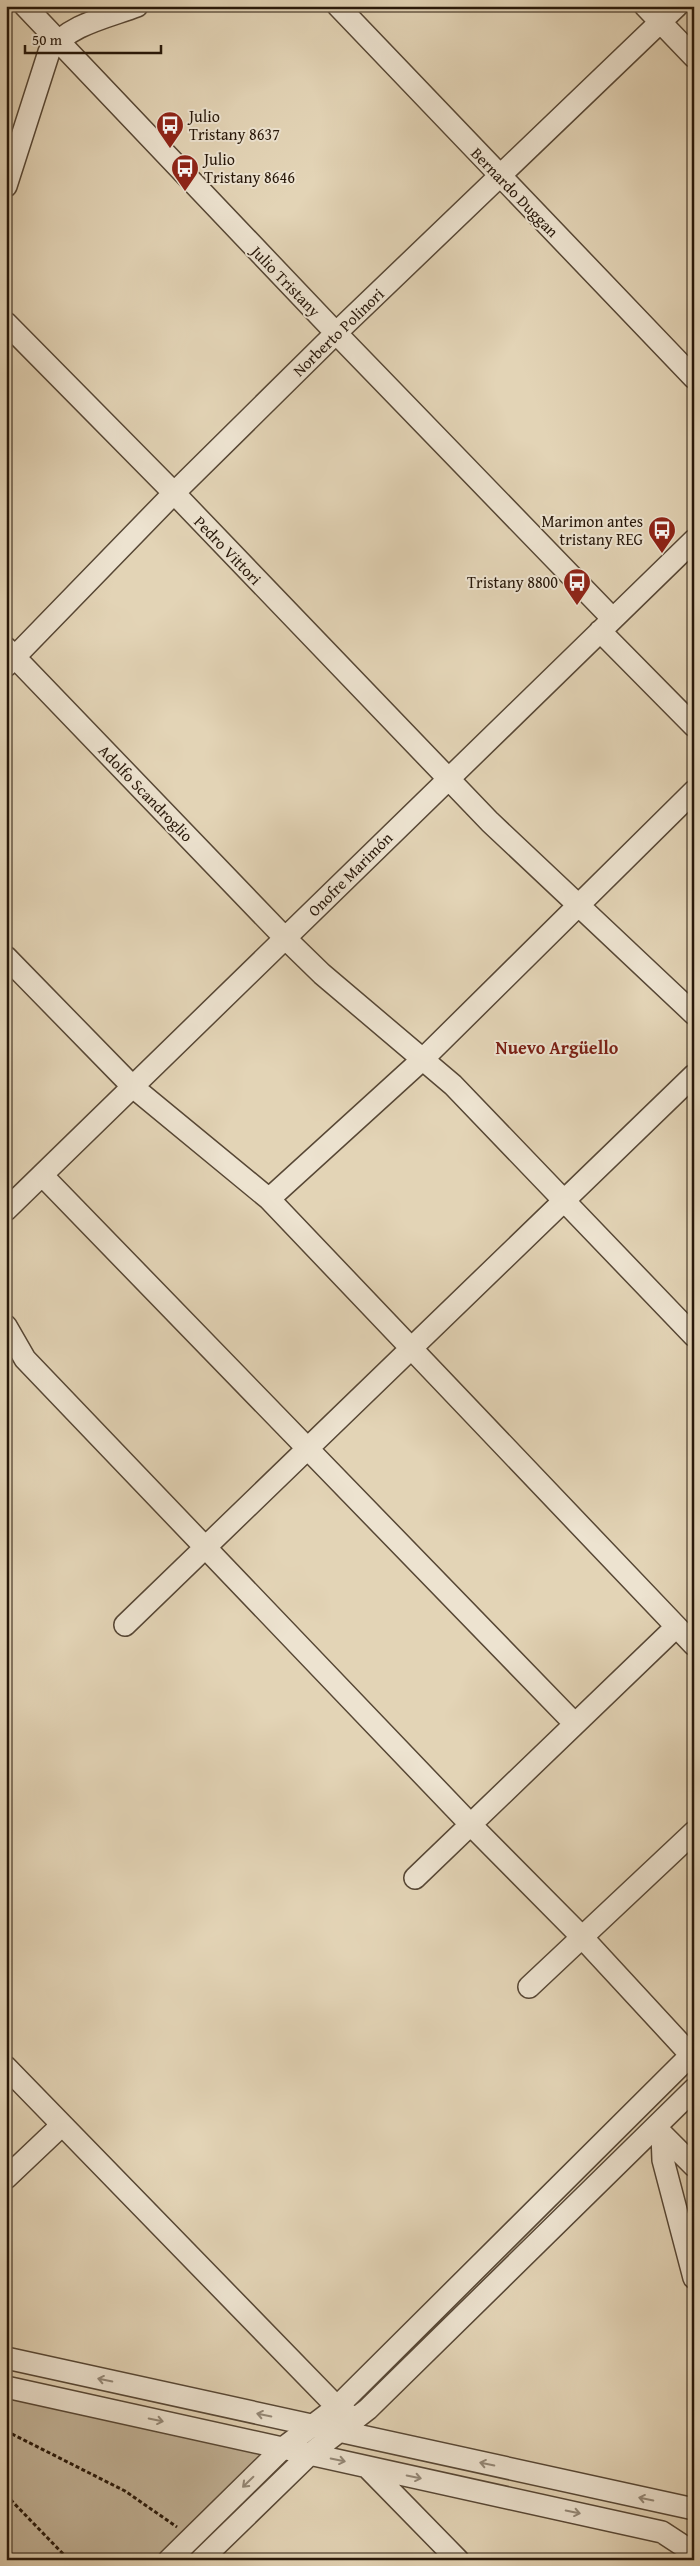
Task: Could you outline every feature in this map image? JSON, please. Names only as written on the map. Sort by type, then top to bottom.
[{"type":"street","name":"Julio Tristany","points":[[25,6],[336,333],[606,625],[694,726]]},
{"type":"street","points":[[6,186],[48,52],[57,40],[73,31],[137,6]]},
{"type":"street","name":"Bernardo Duggan","points":[[338,6],[694,378]]},
{"type":"street","points":[[646,6],[694,57]]},
{"type":"street","name":"Norberto Polinori","points":[[9,657],[336,333],[677,6]]},
{"type":"street","name":"Pedro Vittori","points":[[6,323],[174,494],[446,779],[694,1014]]},
{"type":"street","name":"Onofre Marimón","points":[[6,1210],[446,779],[694,540]]},
{"type":"street","name":"Adolfo Scandroglio","points":[[9,657],[322,974],[424,1058],[453,1085],[694,1336]]},
{"type":"street","points":[[269,1199],[424,1058],[577,904],[694,791]]},
{"type":"street","points":[[6,957],[133,1087],[269,1199],[694,1645]]},
{"type":"street","points":[[125,1625],[694,1075]]},
{"type":"street","points":[[42,1175],[575,1724]]},
{"type":"street","points":[[6,1326],[25,1359],[470,1825],[581,1936],[692,2053],[337,2408],[283,2448],[169,2560]]},
{"type":"street","points":[[414,1878],[676,1627]]},
{"type":"street","points":[[529,1987],[581,1936],[694,1832]]},
{"type":"street","points":[[6,2067],[337,2408],[356,2418]]},
{"type":"street","points":[[191,2539],[206,2558],[310,2454],[368,2409],[658,2131],[694,2089]]},
{"type":"street","points":[[6,2178],[62,2125]]},
{"type":"street","points":[[658,2131],[694,2166]]},
{"type":"street","points":[[658,2131],[663,2160],[694,2278]]},
{"type":"street","points":[[6,2358],[694,2509]]},
{"type":"street","points":[[6,2387],[662,2532],[694,2553]]},
{"type":"street","points":[[367,2467],[458,2560]]},
{"type":"path","points":[[6,2431],[124,2491],[172,2523],[191,2539]]},
{"type":"path","points":[[6,2495],[69,2560]]},
{"type":"shaded area","points":[[6,2397],[269,2452],[154,2560],[6,2560]]},
{"type":"place","name":"Julio Tristany 8637","points":[[170,149]]},
{"type":"place","name":"Julio Tristany 8646","points":[[185,192]]},
{"type":"place","name":"Marimon antes tristany REG","points":[[662,554]]},
{"type":"place","name":"Tristany 8800","points":[[577,606]]},
{"type":"district","name":"Nuevo Argüello","points":[[557,1047]]}]
